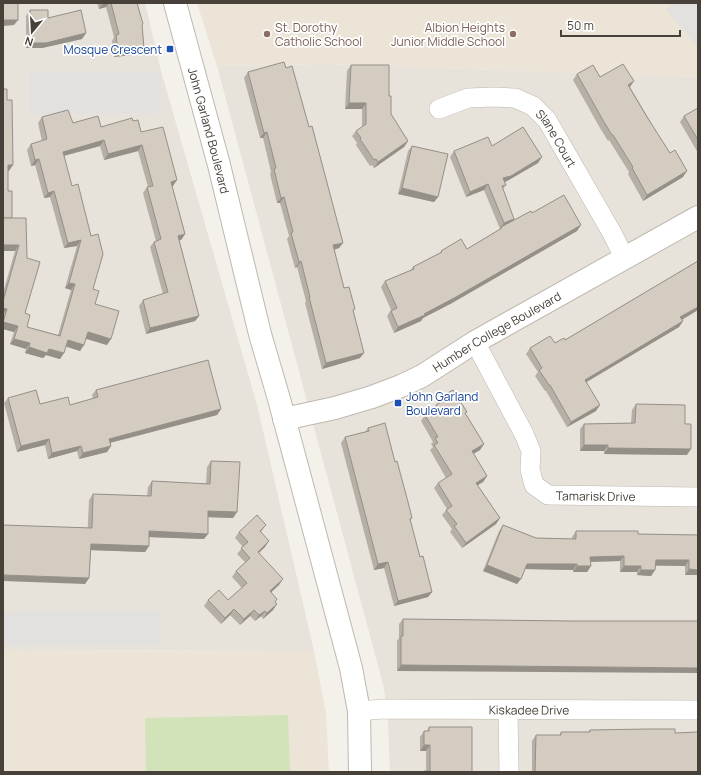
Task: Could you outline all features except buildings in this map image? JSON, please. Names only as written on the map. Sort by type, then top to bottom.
[{"type":"street","name":"John Garland Boulevard","points":[[175,3],[219,165],[260,334],[351,668],[359,711],[360,772]]},
{"type":"street","name":"Slane Court","points":[[439,109],[468,98],[494,97],[515,98],[533,106],[547,120],[612,233],[625,259]]},
{"type":"street","name":"Humber College Boulevard","points":[[284,419],[335,408],[401,386],[440,365],[475,342],[698,217]]},
{"type":"street","name":"Tamarisk Drive","points":[[475,342],[524,434],[531,451],[530,469],[534,485],[548,495],[698,497]]},
{"type":"street","name":"Kiskadee Drive","points":[[359,711],[383,709],[698,710]]},
{"type":"street","points":[[508,710],[509,772]]},
{"type":"shaded area","points":[[3,3],[145,3],[161,71],[257,405],[314,651],[3,650]]},
{"type":"shaded area","name":"Albion Heights Junior Middle School","points":[[197,3],[698,3],[698,77],[327,64],[217,66]]},
{"type":"shaded area","points":[[673,3],[698,3],[698,48],[666,9]]},
{"type":"shaded area","points":[[327,64],[698,77],[698,772],[390,772],[388,721],[384,688],[217,66]]},
{"type":"shaded area","points":[[30,72],[161,72],[161,113],[30,114]]},
{"type":"shaded area","points":[[160,611],[160,645],[3,646],[3,612]]},
{"type":"shaded area","points":[[3,650],[314,651],[326,713],[329,772],[3,772]]},
{"type":"green space","points":[[288,715],[290,772],[146,772],[145,718]]},
{"type":"place","name":"St. Dorothy Catholic School","points":[[267,34]]},
{"type":"place","name":"Albion Heights Junior Middle School","points":[[513,34]]},
{"type":"place","name":"Mosque Crescent","points":[[170,49]]},
{"type":"place","name":"John Garland Boulevard","points":[[398,403]]}]
